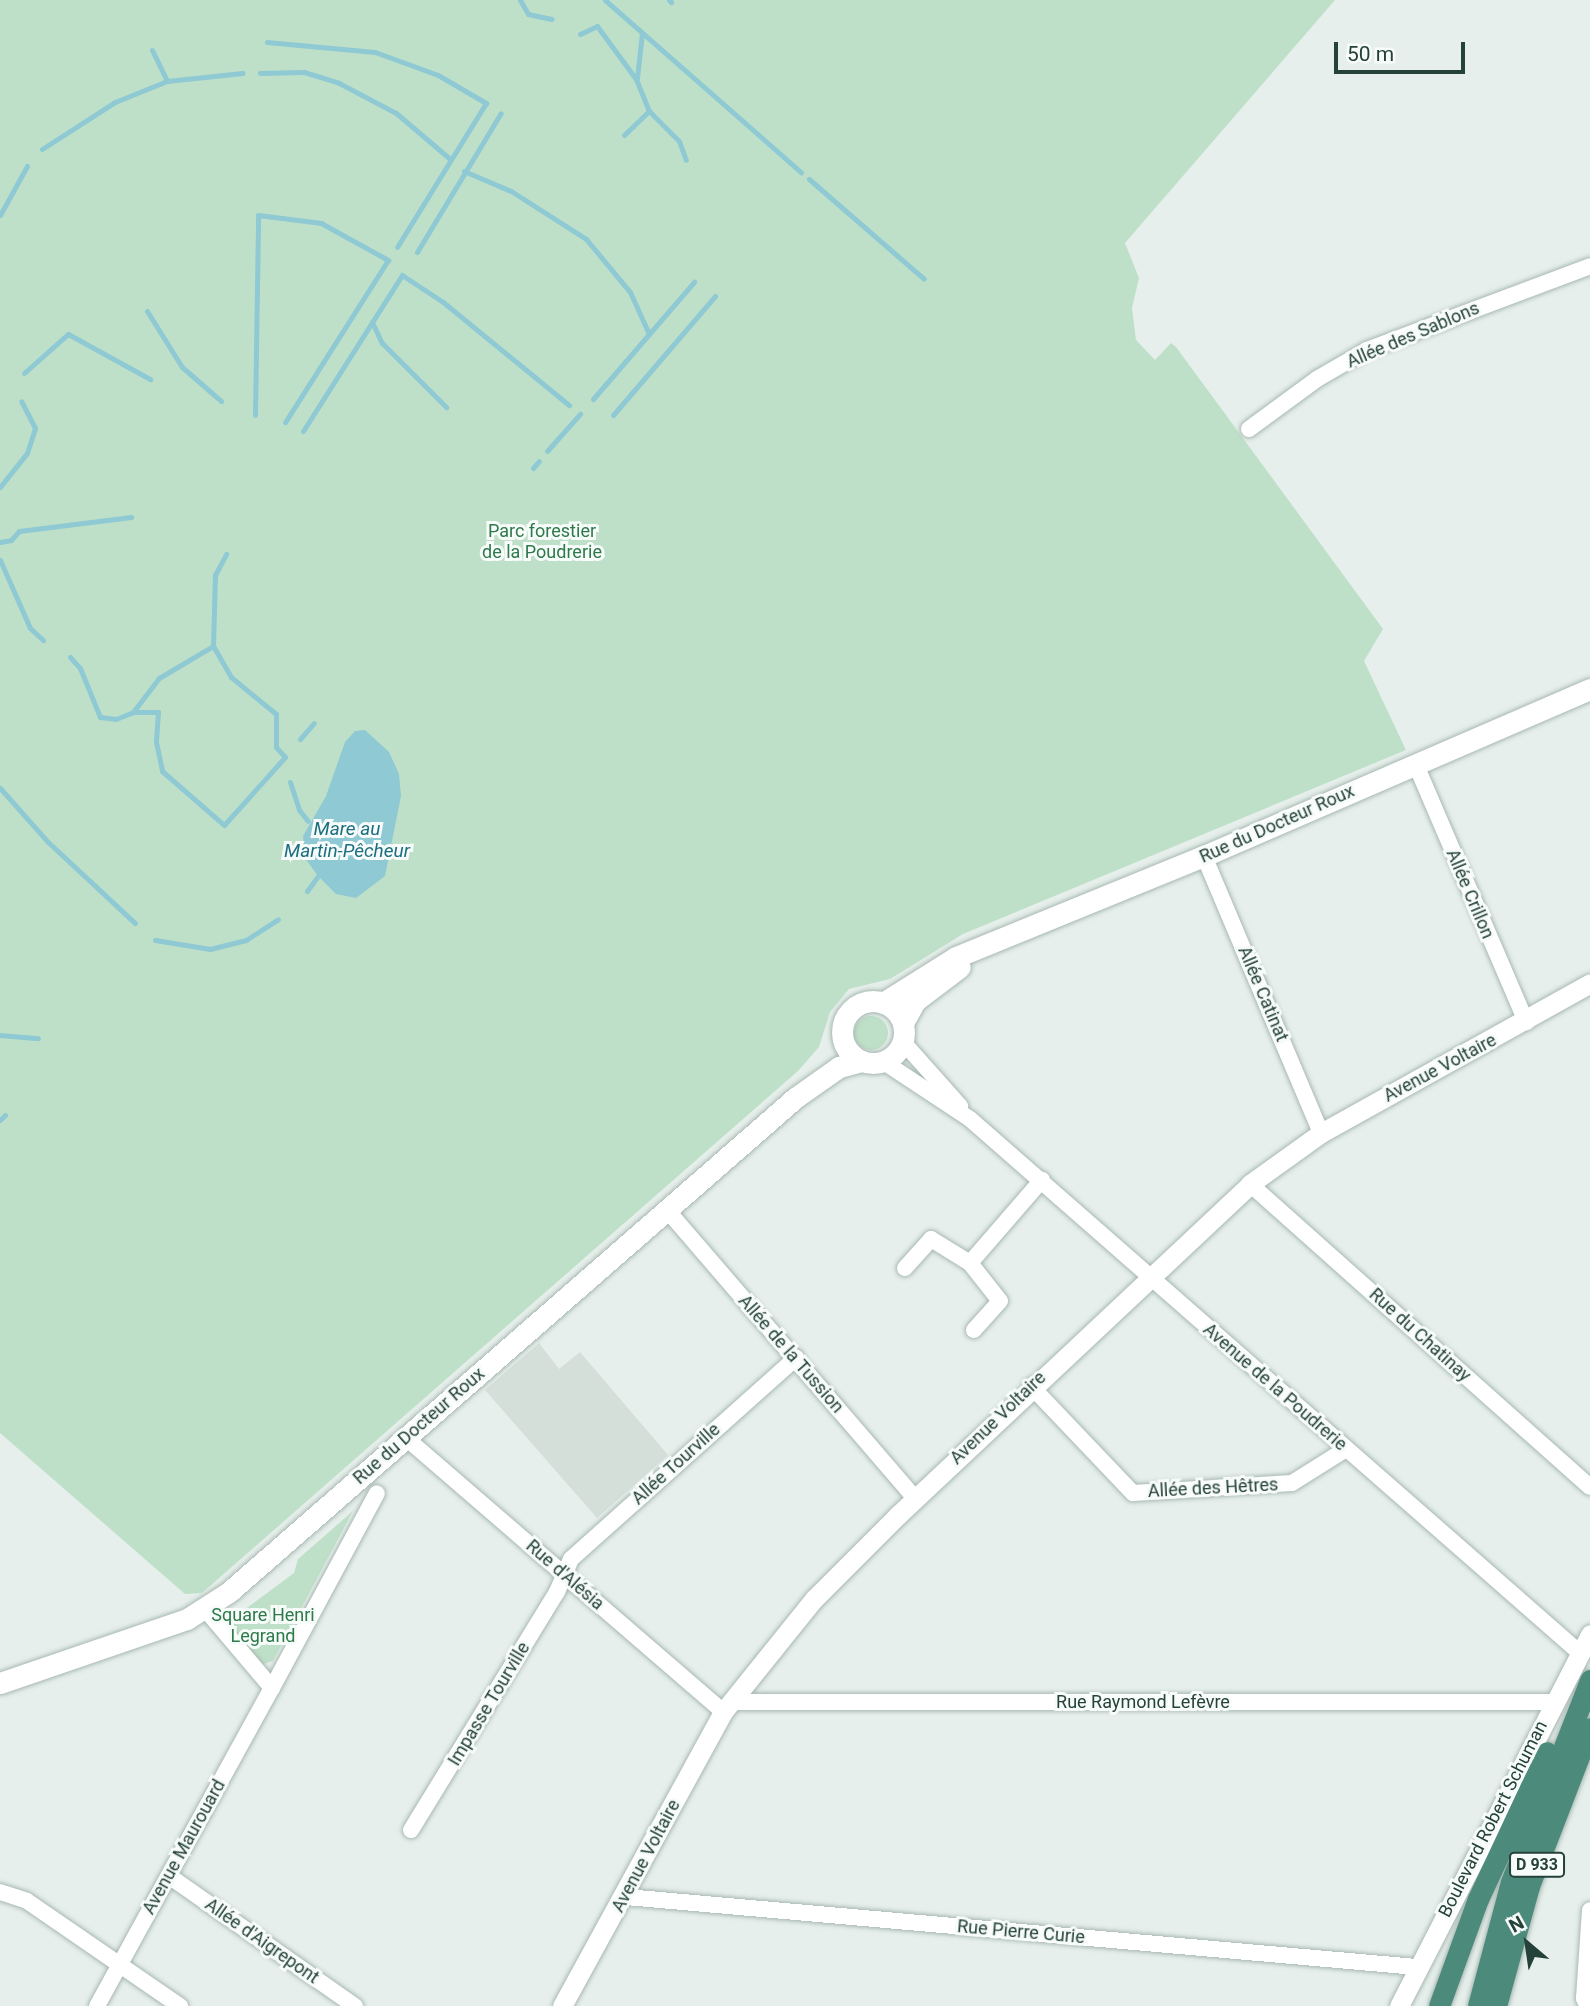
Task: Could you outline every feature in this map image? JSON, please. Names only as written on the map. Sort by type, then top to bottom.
[{"type":"highway","name":"D 933","points":[[1478,2006],[1511,1882],[1590,1680]]},
{"type":"highway","name":"D 933","points":[[1496,2006],[1529,1886],[1590,1728]]},
{"type":"highway","points":[[1439,2006],[1461,1940],[1528,1787],[1549,1747],[1568,1731]]},
{"type":"main road","name":"Rue du Docteur Roux","points":[[883,1003],[936,966],[1204,856],[1590,689]]},
{"type":"main road","name":"Rue du Docteur Roux","points":[[903,1033],[925,991],[1000,941]]},
{"type":"main road","points":[[867,1002],[883,1003],[903,1033],[884,1062],[861,1061],[846,1048],[843,1038],[849,1012],[867,1002]]},
{"type":"main road","name":"Rue du Docteur Roux","points":[[795,1098],[843,1038]]},
{"type":"main road","name":"Rue du Docteur Roux","points":[[0,1683],[122,1644],[205,1609],[406,1438],[795,1098],[839,1067],[861,1061]]},
{"type":"street","name":"Allée des Sablons","points":[[1248,429],[1317,379],[1367,350],[1590,265]]},
{"type":"street","name":"Allée Crillon","points":[[1416,765],[1525,1022]]},
{"type":"street","name":"Allée Catinat","points":[[1204,856],[1321,1133]]},
{"type":"street","name":"Avenue Voltaire","points":[[562,2006],[626,1897],[728,1707],[814,1599],[915,1498],[1148,1276],[1250,1184],[1321,1133],[1525,1022],[1590,983]]},
{"type":"street","name":"Avenue de la Poudrerie","points":[[903,1033],[970,1119]]},
{"type":"street","name":"Avenue de la Poudrerie","points":[[884,1062],[970,1119],[1042,1180],[1148,1276],[1580,1653]]},
{"type":"street","points":[[970,1263],[1042,1180]]},
{"type":"street","name":"Rue du Chatinay","points":[[1250,1184],[1590,1487]]},
{"type":"street","name":"Allée de la Tussion","points":[[667,1210],[915,1498]]},
{"type":"street","points":[[905,1268],[931,1239],[970,1263],[1000,1301],[974,1330]]},
{"type":"street","name":"Allée Tourville","points":[[563,1576],[580,1549],[796,1358]]},
{"type":"street","name":"Allée des Hêtres","points":[[1031,1386],[1133,1493],[1292,1483],[1346,1449]]},
{"type":"street","name":"Rue d'Alésia","points":[[406,1438],[563,1576],[728,1707]]},
{"type":"street","name":"Avenue Maurouard","points":[[97,2006],[377,1493]]},
{"type":"street","name":"Impasse Tourville","points":[[411,1830],[563,1576]]},
{"type":"street","points":[[205,1609],[272,1688]]},
{"type":"street","name":"Boulevard Robert Schuman","points":[[1399,2006],[1590,1634]]},
{"type":"street","name":"Rue Raymond Lefèvre","points":[[728,1707],[1554,1702]]},
{"type":"street","name":"Allée d'Aigrepont","points":[[169,1876],[355,2006]]},
{"type":"street","points":[[0,1892],[27,1901],[180,2006]]},
{"type":"street","name":"Rue Pierre Curie","points":[[626,1897],[1417,1967]]},
{"type":"street","points":[[1583,2003],[1590,1910]]},
{"type":"shaded area","points":[[539,1343],[559,1369],[580,1352],[668,1455],[597,1518],[485,1390]]},
{"type":"green space","name":"Parc forestier de la Poudrerie","points":[[0,0],[1335,0],[1125,243],[1139,278],[1132,308],[1136,340],[1155,360],[1171,343],[1176,347],[1383,629],[1364,661],[1406,750],[963,934],[890,979],[849,989],[830,1012],[819,1047],[798,1071],[202,1593],[185,1594],[0,1433]]},
{"type":"green space","points":[[871,1016],[883,1021],[888,1033],[883,1045],[871,1050],[859,1045],[854,1033],[859,1021]]},
{"type":"green space","name":"Square Henri Legrand","points":[[353,1511],[273,1661],[263,1664],[228,1622],[294,1573],[298,1559]]},
{"type":"water","name":"Mare au Martin-Pêcheur","points":[[365,730],[389,752],[399,774],[401,796],[385,876],[356,898],[336,894],[318,876],[305,858],[303,836],[326,796],[345,742],[355,731]]},
{"type":"waterway","points":[[520,0],[528,14],[551,19]]},
{"type":"waterway","points":[[605,0],[801,172]]},
{"type":"waterway","points":[[580,34],[597,26],[636,79],[649,111],[679,141],[686,160]]},
{"type":"waterway","points":[[637,78],[642,33]]},
{"type":"waterway","points":[[267,42],[375,52],[438,75],[486,103],[397,247]]},
{"type":"waterway","points":[[152,50],[167,81]]},
{"type":"waterway","points":[[260,73],[304,72],[339,83],[396,113],[450,159]]},
{"type":"waterway","points":[[42,149],[115,102],[167,81],[243,73]]},
{"type":"waterway","points":[[624,135],[649,111]]},
{"type":"waterway","points":[[417,252],[501,113]]},
{"type":"waterway","points":[[0,215],[27,166]]},
{"type":"waterway","points":[[464,171],[511,191],[586,239],[630,292],[649,334]]},
{"type":"waterway","points":[[809,179],[924,279]]},
{"type":"waterway","points":[[255,415],[258,215],[321,223],[388,260],[285,422]]},
{"type":"waterway","points":[[303,431],[402,275],[443,302],[569,405]]},
{"type":"waterway","points":[[593,399],[694,282]]},
{"type":"waterway","points":[[613,415],[715,296]]},
{"type":"waterway","points":[[147,311],[182,367],[221,401]]},
{"type":"waterway","points":[[372,322],[382,343],[446,407]]},
{"type":"waterway","points":[[24,373],[68,334],[150,379]]},
{"type":"waterway","points":[[0,487],[27,453],[35,428],[21,401]]},
{"type":"waterway","points":[[547,451],[580,414]]},
{"type":"waterway","points":[[533,468],[539,461]]},
{"type":"waterway","points":[[0,542],[11,540],[19,531],[131,517]]},
{"type":"waterway","points":[[70,657],[80,668],[100,717],[116,719],[133,712],[158,712],[156,742],[162,771],[224,825],[285,757],[276,747],[276,714],[231,677],[213,646],[215,575],[226,554]]},
{"type":"waterway","points":[[0,560],[30,628],[43,640]]},
{"type":"waterway","points":[[133,712],[159,678],[213,646]]},
{"type":"waterway","points":[[300,739],[314,723]]},
{"type":"waterway","points":[[290,782],[299,810],[308,821]]},
{"type":"waterway","points":[[0,788],[48,842],[135,923]]},
{"type":"waterway","points":[[307,891],[318,876]]},
{"type":"waterway","points":[[155,940],[210,949],[246,940],[278,919]]},
{"type":"waterway","points":[[0,1035],[38,1038]]},
{"type":"waterway","points":[[0,1120],[5,1115]]}]
